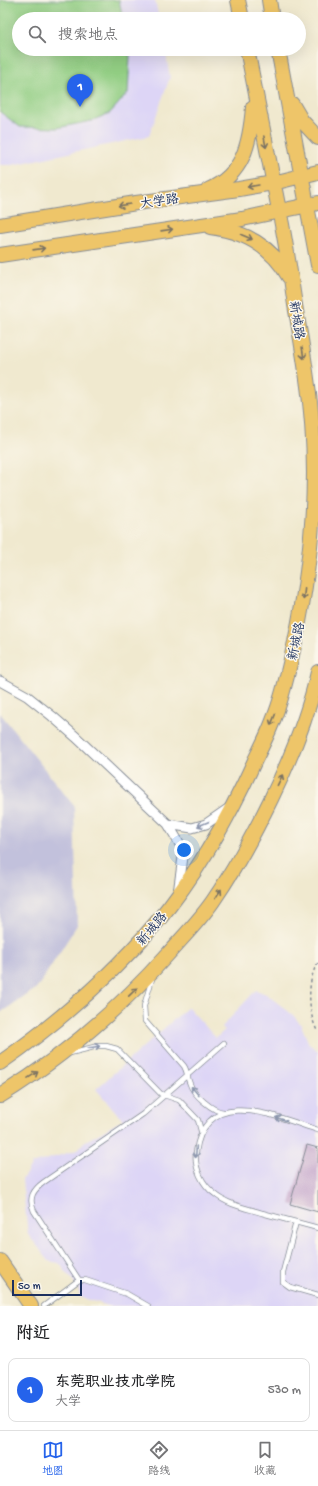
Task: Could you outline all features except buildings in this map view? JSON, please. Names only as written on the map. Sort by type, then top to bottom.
[{"type":"main road","points":[[238,0],[241,12]]},
{"type":"main road","points":[[269,0],[271,12]]},
{"type":"main road","name":"新城路","points":[[0,1063],[56,1020],[122,960],[158,921],[178,894],[222,826],[233,804],[275,717],[289,666],[303,603],[311,541],[314,478],[313,424],[280,211],[273,183],[249,56]]},
{"type":"main road","points":[[279,56],[302,176],[313,204],[318,265]]},
{"type":"main road","points":[[199,194],[223,181],[237,167],[242,158],[249,141],[252,126],[253,78]]},
{"type":"main road","points":[[284,82],[294,108],[306,126],[318,138]]},
{"type":"main road","name":"大学路","points":[[0,225],[273,183],[318,172]]},
{"type":"main road","points":[[0,255],[242,219],[313,204]]},
{"type":"main road","points":[[196,226],[225,229],[257,242],[280,263],[291,282]]},
{"type":"main road","points":[[1,1095],[40,1070],[118,1006],[158,966],[212,902],[241,857],[289,763],[313,695],[318,672]]},
{"type":"main road","points":[[0,1261],[31,1306]]},
{"type":"street","points":[[0,682],[27,696],[52,716],[168,824],[181,846],[183,857],[178,894]]},
{"type":"street","points":[[168,824],[192,828],[206,824],[233,804]]},
{"type":"lane","points":[[158,966],[146,996],[143,1011],[145,1021],[184,1066],[188,1074],[189,1083],[193,1090],[218,1112],[241,1110],[258,1112],[318,1130]]},
{"type":"lane","points":[[79,1280],[34,1211],[31,1200],[32,1193],[36,1188],[144,1114],[224,1043]]},
{"type":"lane","points":[[57,1057],[98,1046],[111,1047],[121,1052],[158,1092],[179,1100],[194,1115],[200,1125],[201,1131]]},
{"type":"lane","points":[[225,1112],[208,1122],[201,1131],[197,1142],[197,1166],[201,1178],[208,1188],[215,1195],[235,1205],[318,1228]]},
{"type":"lane","points":[[296,1222],[283,1272],[283,1282],[290,1287],[318,1295]]},
{"type":"lane","points":[[44,1306],[79,1280],[85,1280],[118,1290],[148,1306]]},
{"type":"path","points":[[318,963],[312,974],[310,1002],[318,1032]]},
{"type":"shaded area","points":[[0,0],[155,0],[158,12],[12,12],[12,56],[166,56],[170,77],[149,136],[12,165],[0,165]]},
{"type":"shaded area","points":[[0,713],[74,806],[77,925],[37,988],[0,1013]]},
{"type":"shaded area","points":[[256,990],[266,994],[293,1015],[301,1025],[309,1044],[318,1051],[318,1306],[109,1306],[80,1297],[78,1287],[59,1263],[49,1261],[28,1234],[22,1180],[32,1164],[77,1150],[84,1142],[123,1120],[96,1089],[188,1007],[216,1038],[225,1030],[222,1027]]},
{"type":"green space","points":[[0,0],[119,0],[122,12],[12,12],[12,56],[130,56],[128,93],[110,113],[91,121],[57,128],[20,127],[0,112]]},
{"type":"place","name":"东莞职业技术学院","points":[[80,107]]}]
